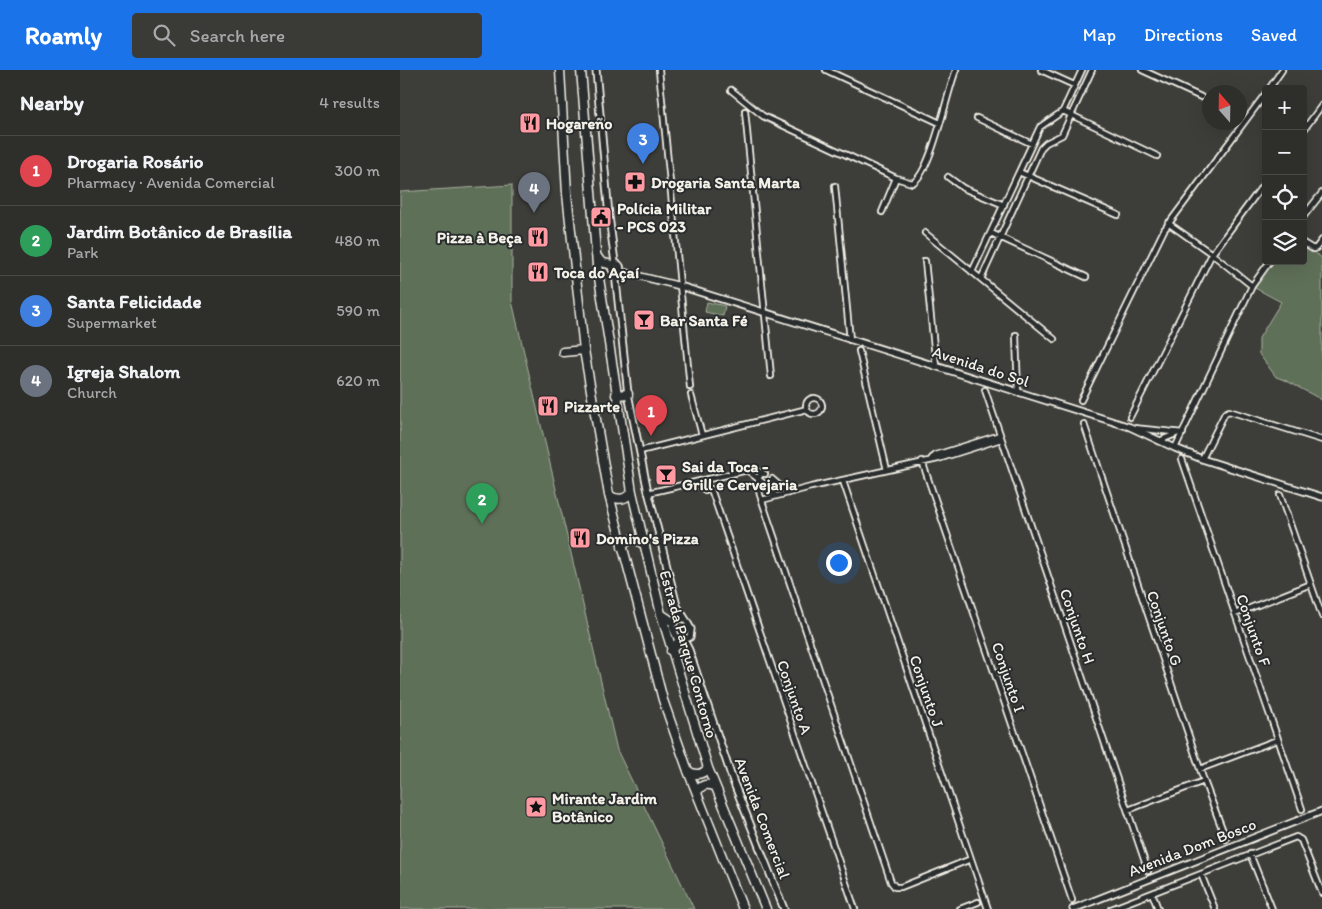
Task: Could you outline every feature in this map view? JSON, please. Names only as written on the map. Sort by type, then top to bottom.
[{"type":"highway","points":[[560,70],[567,194],[584,350],[609,495],[664,700],[688,771],[743,909]]},
{"type":"highway","name":"Estrada Parque Contorno","points":[[581,70],[598,274],[632,492],[643,544],[671,651],[714,786],[766,909]]},
{"type":"highway","points":[[596,255],[601,262],[615,268]]},
{"type":"highway","points":[[598,274],[604,270],[615,268]]},
{"type":"highway","points":[[563,352],[584,350]]},
{"type":"highway","points":[[616,395],[628,394]]},
{"type":"highway","points":[[609,495],[618,499],[632,492]]},
{"type":"highway","points":[[622,547],[632,539],[639,540],[643,544]]},
{"type":"highway","points":[[661,614],[676,620]]},
{"type":"highway","points":[[671,651],[684,639]]},
{"type":"highway","points":[[688,771],[697,775],[702,774],[708,768]]},
{"type":"highway","points":[[697,793],[698,789],[704,784],[714,786]]},
{"type":"street","name":"Avenida Comercial","points":[[596,70],[628,394],[648,493],[677,606],[691,629],[684,639]]},
{"type":"street","points":[[659,70],[690,386]]},
{"type":"street","points":[[826,70],[940,123]]},
{"type":"street","points":[[731,90],[763,116],[910,183],[916,181],[934,143],[956,70]]},
{"type":"street","points":[[1042,70],[1074,85]]},
{"type":"street","points":[[972,272],[1040,127],[1063,111],[1082,70]]},
{"type":"street","points":[[981,279],[1043,145],[1062,135],[1092,70]]},
{"type":"street","points":[[1142,70],[1200,97]]},
{"type":"street","points":[[1272,85],[1282,70]]},
{"type":"street","points":[[1081,400],[1168,224],[1262,98]]},
{"type":"street","points":[[1304,130],[1322,106]]},
{"type":"street","points":[[744,111],[771,376]]},
{"type":"street","points":[[1063,111],[1157,156]]},
{"type":"street","points":[[977,118],[1032,144]]},
{"type":"street","points":[[1019,172],[1118,215]]},
{"type":"street","points":[[948,177],[972,192],[1004,205]]},
{"type":"street","points":[[882,212],[896,178]]},
{"type":"street","points":[[835,186],[850,340]]},
{"type":"street","points":[[1130,417],[1212,254],[1262,187]]},
{"type":"street","points":[[1307,212],[1322,192]]},
{"type":"street","points":[[1168,224],[1212,254],[1252,286]]},
{"type":"street","points":[[925,233],[1054,339]]},
{"type":"street","points":[[991,233],[1086,277]]},
{"type":"street","points":[[1307,246],[1314,249],[1322,240]]},
{"type":"street","points":[[925,261],[936,366]]},
{"type":"street","points":[[1174,448],[1252,286],[1267,265]]},
{"type":"street","name":"Avenida do Sol","points":[[615,268],[627,273],[680,286],[764,314],[1130,427],[1202,459],[1322,497]]},
{"type":"street","points":[[1016,335],[1018,393]]},
{"type":"street","points":[[859,351],[887,470]]},
{"type":"street","name":"Conjunto H","points":[[985,390],[1148,870]]},
{"type":"street","points":[[691,395],[702,435]]},
{"type":"street","points":[[640,450],[807,409]]},
{"type":"street","points":[[1202,459],[1227,412],[1230,411],[1322,440]]},
{"type":"street","name":"Conjunto G","points":[[1084,424],[1204,781],[1226,839]]},
{"type":"street","points":[[1130,427],[1181,433]]},
{"type":"street","points":[[1160,431],[1156,433],[1156,440],[1181,433]]},
{"type":"street","points":[[762,500],[788,492],[843,481],[931,459],[938,459],[1000,437]]},
{"type":"street","name":"Conjunto F","points":[[1182,459],[1302,809]]},
{"type":"street","name":"Conjunto I","points":[[922,461],[1072,900]]},
{"type":"street","points":[[648,493],[694,483],[709,488],[746,470],[752,469],[764,473],[758,478],[757,482],[762,500],[891,882],[895,887],[901,887],[971,860]]},
{"type":"street","points":[[746,470],[762,482]]},
{"type":"street","points":[[772,479],[788,492]]},
{"type":"street","name":"Conjunto J","points":[[843,481],[988,909]]},
{"type":"street","points":[[694,483],[709,488]]},
{"type":"street","points":[[767,486],[776,496]]},
{"type":"street","name":"Conjunto A","points":[[709,488],[855,909]]},
{"type":"street","points":[[1280,495],[1322,616]]},
{"type":"street","points":[[1235,614],[1311,584]]},
{"type":"street","name":"Avenida Comercial","points":[[677,606],[673,630],[684,639],[689,650],[733,781],[784,909]]},
{"type":"street","points":[[676,620],[686,620]]},
{"type":"street","points":[[1200,769],[1277,740]]},
{"type":"street","points":[[1128,810],[1204,781]]},
{"type":"street","name":"Avenida Dom Bosco","points":[[1072,909],[1322,811]]},
{"type":"street","points":[[1111,909],[1293,837],[1298,837],[1301,840],[1322,893]]},
{"type":"street","points":[[1250,854],[1272,909]]},
{"type":"street","points":[[1201,874],[1215,909]]},
{"type":"street","points":[[1152,893],[1158,909]]},
{"type":"street","points":[[960,909],[978,902]]},
{"type":"green space","points":[[512,185],[512,301],[617,750],[694,909],[400,909],[400,192]]},
{"type":"green space","points":[[1307,247],[1322,258],[1322,400],[1276,377],[1259,354],[1259,338],[1281,302],[1255,288],[1270,265],[1307,265]]},
{"type":"green space","points":[[707,302],[725,306],[723,316],[705,312]]},
{"type":"place","name":"Hogareño","points":[[530,123]]},
{"type":"place","name":"Santa Felicidade","points":[[643,164]]},
{"type":"place","name":"Drogaria Santa Marta","points":[[635,182]]},
{"type":"place","name":"Igreja Shalom","points":[[534,213]]},
{"type":"place","name":"Polícia Militar - PCS 023","points":[[601,217]]},
{"type":"place","name":"Pizza à Beça","points":[[538,237]]},
{"type":"place","name":"Toca do Açaí","points":[[538,272]]},
{"type":"place","name":"Bar Santa Fé","points":[[644,320]]},
{"type":"place","name":"Pizzarte","points":[[548,406]]},
{"type":"place","name":"Drogaria Rosário","points":[[651,436]]},
{"type":"place","name":"Sai da Toca - Grill e Cervejaria","points":[[666,475]]},
{"type":"place","name":"Jardim Botânico de Brasília","points":[[482,524]]},
{"type":"place","name":"Domino's Pizza","points":[[580,538]]},
{"type":"place","name":"Mirante Jardim Botânico","points":[[536,807]]}]
